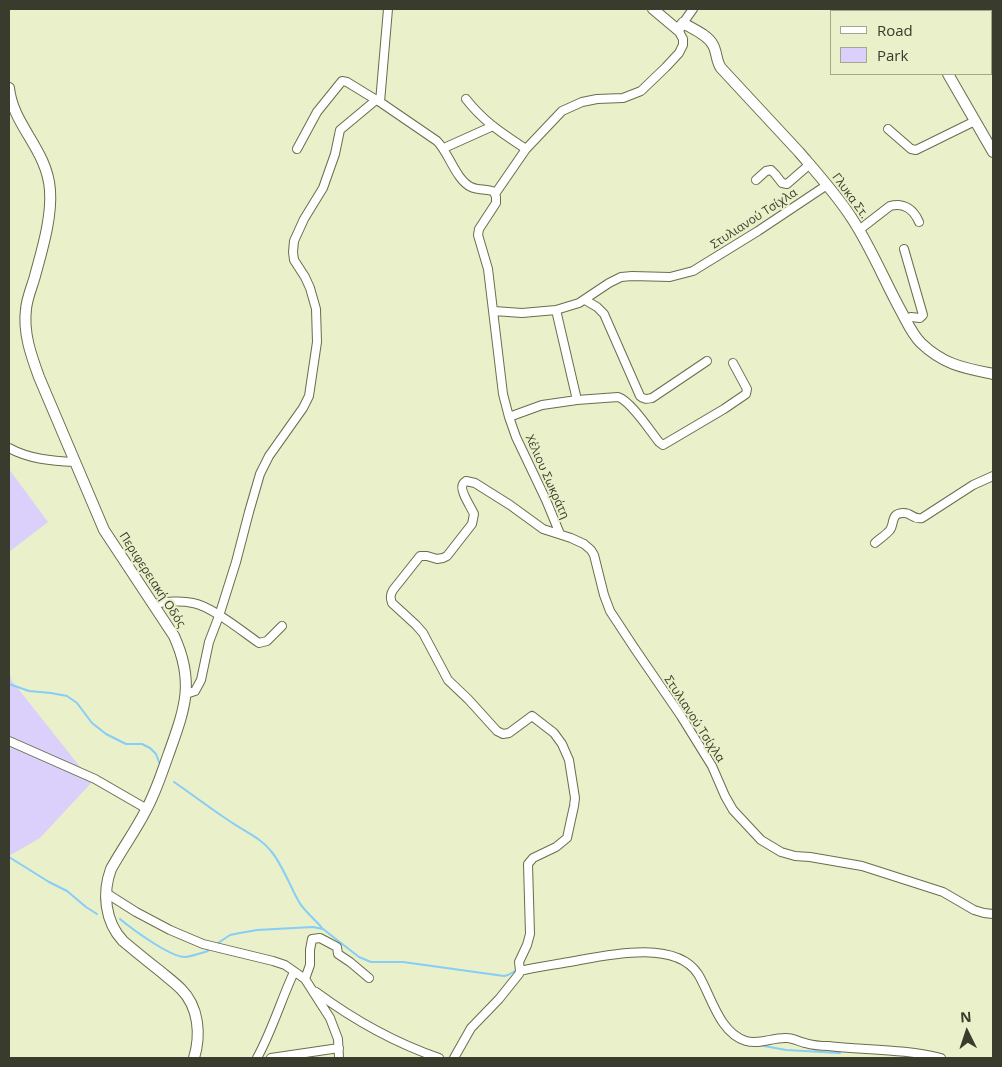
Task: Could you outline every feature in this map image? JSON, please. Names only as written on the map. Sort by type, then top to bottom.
[{"type":"main road","name":"Γλυκα Στ.","points":[[653,9],[681,27],[710,41],[721,68],[810,164],[827,185],[852,217],[917,339],[937,356],[957,366],[993,374]]},
{"type":"main road","points":[[949,75],[993,152]]},
{"type":"main road","name":"Περιφερειακή Οδός","points":[[9,88],[14,109],[43,159],[50,185],[51,201],[48,221],[26,310],[30,351],[39,377],[104,530],[174,636],[181,652],[186,676],[186,694],[178,729],[147,809],[111,869],[106,893],[109,919],[116,934],[123,942],[181,988],[190,1002],[198,1029],[198,1040],[194,1058]]},
{"type":"street","points":[[186,694],[195,691],[201,680],[209,642],[219,616],[260,474],[269,456],[303,408],[309,396],[317,342],[316,309],[310,288],[294,260],[293,246],[304,219],[323,188],[335,154],[340,130],[378,101],[388,9]]},
{"type":"street","points":[[681,27],[693,9]]},
{"type":"street","name":"Χέλιου Σωκράτη","points":[[560,534],[516,437],[509,417],[503,394],[488,269],[478,233],[496,203],[495,194],[526,149],[559,114],[582,102],[597,99],[623,98],[641,91],[679,53],[683,44],[681,27]]},
{"type":"street","points":[[298,149],[318,112],[342,81],[347,82],[437,141],[444,148],[458,174],[471,187],[489,190],[495,194]]},
{"type":"street","points":[[466,99],[493,126],[526,149]]},
{"type":"street","points":[[888,129],[911,149],[918,150],[975,121]]},
{"type":"street","points":[[444,148],[493,126]]},
{"type":"street","points":[[756,180],[766,171],[771,170],[782,183],[787,184],[810,164]]},
{"type":"street","name":"Στυλιανού Τσίχλα","points":[[585,300],[609,283],[622,277],[670,277],[693,272],[758,232],[827,185]]},
{"type":"street","points":[[859,230],[890,206],[895,205],[912,211],[919,222]]},
{"type":"street","points":[[904,249],[923,315],[920,318],[910,317],[905,319]]},
{"type":"street","points":[[494,311],[522,313],[556,310],[573,306],[585,300],[597,306],[604,314],[640,396],[645,399],[652,398],[707,361]]},
{"type":"street","points":[[556,310],[577,400]]},
{"type":"street","points":[[509,417],[538,406],[615,396],[622,398],[629,404],[663,445],[746,394],[748,391],[746,385],[734,363]]},
{"type":"street","points":[[9,448],[48,461],[75,462]]},
{"type":"street","points":[[875,543],[890,530],[895,516],[907,513],[915,518],[922,518],[973,485],[993,476]]},
{"type":"street","name":"Χέλιου Σωκράτη","points":[[520,968],[530,934],[528,864],[533,858],[562,843],[568,835],[575,798],[566,751],[554,733],[533,716],[506,734],[494,729],[468,699],[448,680],[423,633],[392,603],[390,598],[393,590],[420,556],[423,555],[437,559],[447,556],[472,524],[474,514],[463,493],[463,483],[475,484],[543,529],[560,534]]},
{"type":"street","name":"Στυλιανού Τσίχλα","points":[[560,534],[584,544],[593,552],[610,611],[681,716],[712,766],[733,810],[761,840],[781,852],[795,856],[810,856],[862,866],[943,892],[974,910],[993,914]]},
{"type":"street","points":[[154,604],[183,601],[203,605],[259,643],[267,641],[282,626]]},
{"type":"street","points":[[9,741],[95,779],[147,809]]},
{"type":"street","points":[[106,893],[136,912],[202,944],[285,965],[305,979],[333,1024],[338,1039],[339,1058]]},
{"type":"street","points":[[305,979],[310,965],[312,939],[320,938],[337,948],[338,954],[369,978]]},
{"type":"street","points":[[454,1058],[471,1028],[499,999],[515,979],[520,968],[620,953],[652,952],[683,960],[695,970],[722,1021],[733,1033],[744,1040],[752,1042],[788,1038],[808,1044],[941,1058]]},
{"type":"street","points":[[257,1058],[264,1047],[294,972]]},
{"type":"street","points":[[312,990],[363,1024],[420,1052],[437,1058]]},
{"type":"street","points":[[271,1058],[339,1048]]},
{"type":"green space","points":[[9,469],[48,522],[9,552]]},
{"type":"green space","points":[[9,672],[12,681],[92,782],[40,838],[9,856]]},
{"type":"waterway","points":[[9,684],[29,691],[67,696],[77,703],[92,723],[106,734],[126,744],[142,744],[150,748],[156,754],[159,762]]},
{"type":"waterway","points":[[174,782],[267,846],[279,862],[301,906],[322,928]]},
{"type":"waterway","points":[[9,857],[67,891],[97,914]]},
{"type":"waterway","points":[[120,919],[151,942],[178,956],[188,957],[208,951]]},
{"type":"waterway","points":[[218,943],[230,935],[257,930],[313,927],[323,929],[359,957],[371,962],[403,962],[504,976],[517,970]]},
{"type":"waterway","points":[[759,1045],[786,1050],[840,1053]]}]
